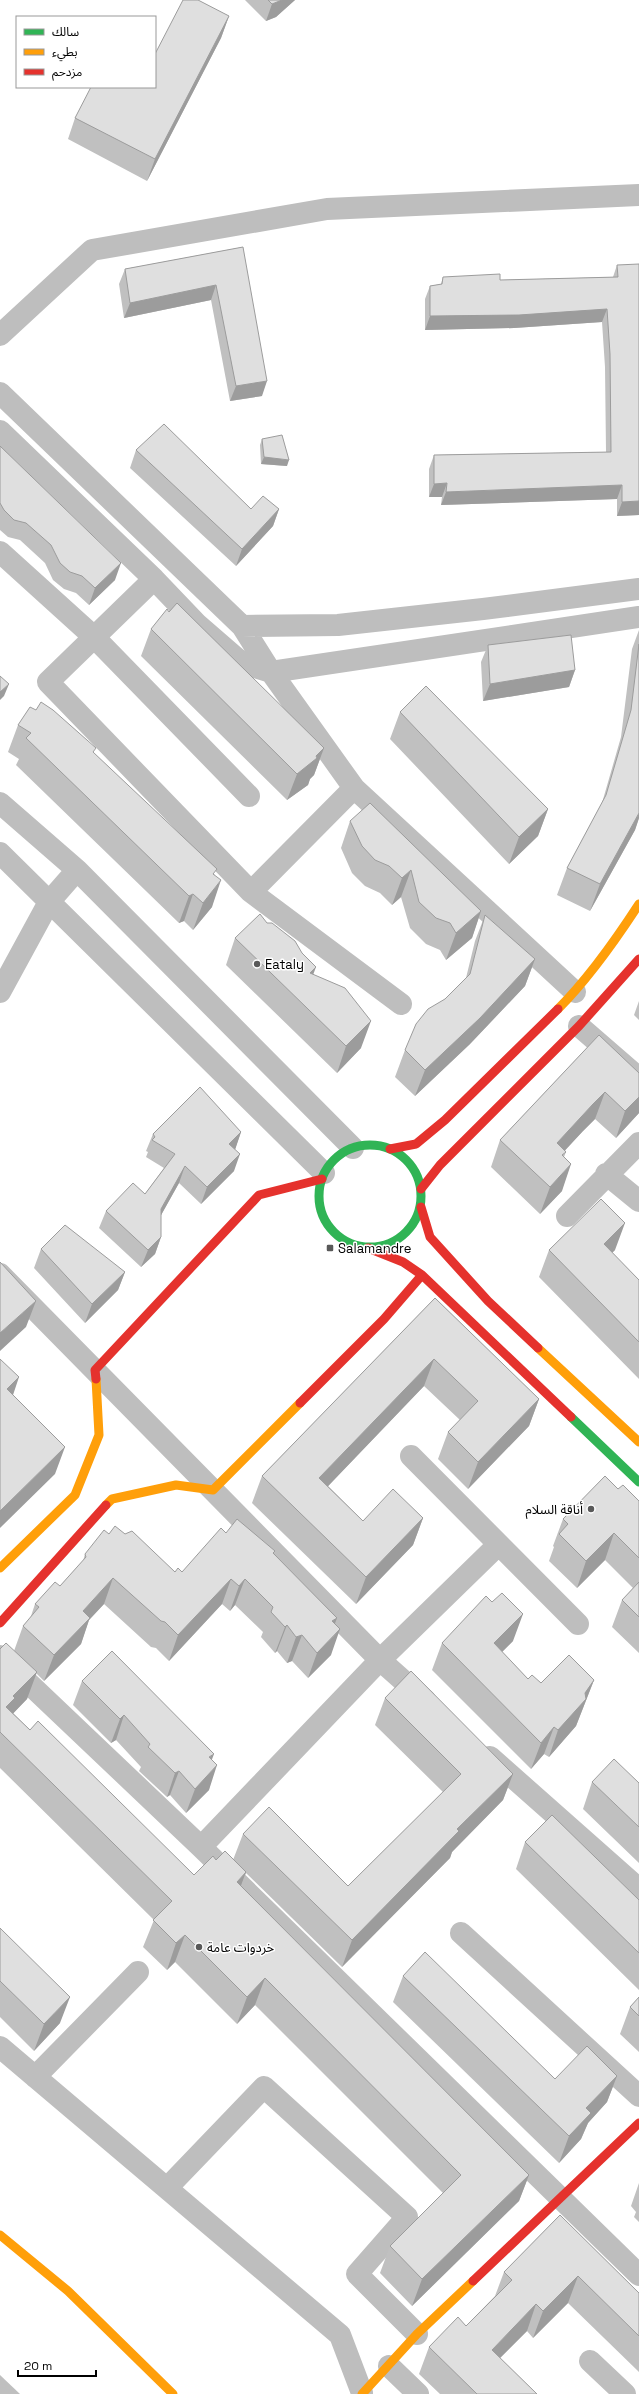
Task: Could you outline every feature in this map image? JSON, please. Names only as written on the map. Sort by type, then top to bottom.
[{"type":"street","points":[[0,335],[92,250],[327,209],[639,194]]},
{"type":"street","points":[[0,394],[242,626],[272,672],[354,788],[575,992]]},
{"type":"street","points":[[0,431],[154,579],[197,624],[242,663],[272,672],[639,617]]},
{"type":"street","points":[[0,552],[94,637],[249,796]]},
{"type":"street","points":[[154,579],[48,682],[251,892],[401,1004]]},
{"type":"street","points":[[242,626],[338,625],[483,609],[639,589]]},
{"type":"street","points":[[251,892],[354,788]]},
{"type":"street","points":[[0,803],[35,831],[77,870],[353,1148]]},
{"type":"street","points":[[0,853],[323,1176]]},
{"type":"street","points":[[0,992],[49,902],[77,870]]},
{"type":"street","points":[[639,904],[620,934],[575,992],[445,1120],[416,1144],[390,1148],[373,1145],[353,1148],[336,1158],[323,1176],[319,1190],[320,1207],[326,1223],[337,1236],[351,1245],[368,1248],[409,1264],[639,1482]]},
{"type":"street","points":[[422,1189],[440,1165],[579,1026],[639,959]]},
{"type":"street","points":[[579,1026],[639,1078]]},
{"type":"street","points":[[567,1216],[606,1174],[639,1143]]},
{"type":"street","points":[[368,1248],[386,1246],[402,1237],[414,1224],[421,1207],[422,1189],[416,1172],[405,1158],[390,1148]]},
{"type":"street","points":[[606,1174],[639,1201]]},
{"type":"street","points":[[0,1568],[75,1495],[99,1435],[95,1370],[259,1195],[323,1176]]},
{"type":"street","points":[[421,1207],[430,1237],[488,1301],[639,1442]]},
{"type":"street","points":[[0,1274],[380,1660],[439,1712]]},
{"type":"street","points":[[213,1490],[384,1319],[422,1275]]},
{"type":"street","points":[[411,1456],[578,1624]]},
{"type":"street","points":[[0,1623],[112,1499],[176,1485],[213,1490]]},
{"type":"street","points":[[201,1847],[380,1660],[498,1545]]},
{"type":"street","points":[[0,1656],[201,1847],[639,2275]]},
{"type":"street","points":[[474,1743],[639,1889]]},
{"type":"street","points":[[461,1933],[639,2096]]},
{"type":"street","points":[[35,2077],[138,1972]]},
{"type":"street","points":[[0,2047],[340,2335],[362,2394],[417,2334],[639,2123]]},
{"type":"street","points":[[167,2188],[264,2087],[407,2217],[357,2274],[417,2334]]},
{"type":"street","points":[[0,2235],[30,2256],[116,2336],[173,2394]]},
{"type":"street","points":[[590,2361],[625,2394]]},
{"type":"street","points":[[389,2366],[418,2394]]},
{"type":"shaded area","points":[[0,2375],[20,2394],[0,2394]]},
{"type":"building","points":[[183,0],[198,0],[229,16],[155,159],[75,118],[90,88],[156,88],[156,52]]},
{"type":"building","points":[[268,0],[282,0],[272,4]]},
{"type":"building","points":[[243,247],[267,381],[236,386],[216,285],[130,303],[125,269]]},
{"type":"building","points":[[639,264],[639,501],[622,502],[622,485],[446,492],[447,483],[434,484],[434,455],[611,452],[610,354],[607,309],[519,315],[430,316],[430,286],[442,284],[443,277],[500,274],[500,280],[618,277],[617,265]]},
{"type":"building","points":[[164,424],[251,509],[263,496],[279,509],[242,549],[136,450]]},
{"type":"building","points":[[282,435],[289,460],[264,457],[262,439]]},
{"type":"building","points":[[0,446],[121,563],[95,588],[82,576],[70,572],[60,563],[51,545],[26,523],[14,520],[4,510],[0,503]]},
{"type":"building","points":[[177,603],[324,748],[316,756],[317,758],[297,774],[151,629],[167,609],[169,612]]},
{"type":"building","points":[[571,635],[575,670],[490,684],[488,645]]},
{"type":"building","points":[[639,644],[639,813],[600,884],[567,868],[606,795],[631,710]]},
{"type":"building","points":[[0,676],[9,684],[0,692]]},
{"type":"building","points":[[426,686],[548,809],[519,837],[400,712]]},
{"type":"building","points":[[41,702],[53,710],[96,748],[93,752],[217,869],[213,874],[221,880],[203,903],[193,894],[189,896],[26,738],[31,733],[18,725],[30,707],[36,710]]},
{"type":"building","points":[[370,803],[481,911],[456,933],[450,923],[436,918],[419,902],[411,870],[402,878],[389,866],[375,860],[362,846],[350,821]]},
{"type":"building","points":[[260,914],[267,923],[272,923],[295,941],[302,953],[316,967],[310,973],[345,988],[371,1021],[346,1046],[235,938]]},
{"type":"building","points":[[485,915],[535,959],[480,1018],[425,1070],[405,1050],[416,1024],[428,1009],[445,999],[470,974]]},
{"type":"building","points":[[599,1035],[639,1073],[639,1097],[625,1111],[605,1092],[593,1104],[557,1143],[566,1152],[562,1155],[571,1164],[550,1187],[500,1140]]},
{"type":"building","points":[[200,1087],[241,1132],[229,1144],[240,1154],[207,1187],[185,1166],[161,1209],[161,1237],[148,1250],[106,1211],[133,1183],[145,1194],[175,1154],[152,1140],[155,1137],[153,1134]]},
{"type":"building","points":[[601,1199],[625,1223],[604,1244],[639,1280],[639,1342],[549,1250]]},
{"type":"building","points":[[65,1225],[125,1272],[92,1304],[41,1249]]},
{"type":"building","points":[[0,1262],[36,1301],[0,1333]]},
{"type":"building","points":[[435,1298],[539,1399],[478,1462],[448,1432],[478,1401],[434,1359],[319,1478],[363,1521],[393,1489],[423,1518],[366,1577],[262,1476]]},
{"type":"building","points":[[0,1359],[19,1377],[7,1389],[65,1447],[0,1511]]},
{"type":"building","points":[[605,1476],[618,1489],[623,1485],[639,1501],[639,1558],[614,1533],[586,1561],[559,1534],[568,1524],[563,1519]]},
{"type":"building","points":[[237,1519],[275,1551],[273,1553],[337,1618],[332,1621],[340,1629],[317,1653],[302,1635],[296,1637],[287,1625],[285,1627],[271,1612],[273,1607],[245,1579],[239,1586],[231,1579],[178,1635],[165,1622],[161,1621],[113,1578],[83,1611],[90,1618],[54,1655],[23,1626],[39,1607],[35,1604],[55,1582],[60,1586],[86,1557],[85,1554],[104,1530],[109,1534],[115,1526],[125,1534],[132,1531],[175,1572],[178,1568],[182,1572],[221,1528],[226,1533]]},
{"type":"building","points":[[639,1582],[639,1617],[622,1600]]},
{"type":"building","points":[[502,1593],[523,1614],[494,1643],[528,1679],[532,1675],[541,1683],[569,1655],[594,1680],[585,1693],[586,1699],[558,1730],[554,1727],[541,1743],[442,1643],[486,1596],[492,1602]]},
{"type":"building","points":[[6,1643],[37,1672],[13,1696],[15,1698],[6,1707],[30,1730],[38,1721],[194,1875],[213,1856],[216,1860],[225,1851],[246,1872],[237,1882],[529,2175],[422,2279],[390,2246],[461,2175],[265,1978],[247,1997],[185,1935],[176,1943],[153,1920],[172,1901],[0,1732],[0,1649]]},
{"type":"building","points":[[112,1651],[214,1754],[209,1757],[217,1765],[195,1789],[179,1771],[175,1773],[148,1747],[150,1744],[124,1715],[120,1719],[82,1681]]},
{"type":"building","points":[[411,1671],[513,1774],[457,1829],[459,1831],[352,1940],[243,1834],[269,1807],[348,1886],[461,1774],[385,1698]]},
{"type":"building","points":[[614,1759],[639,1783],[639,1827],[592,1782]]},
{"type":"building","points":[[552,1815],[639,1900],[639,1953],[525,1842]]},
{"type":"building","points":[[0,1928],[70,1997],[44,2024],[0,1981]]},
{"type":"building","points":[[425,1952],[555,2079],[587,2046],[617,2076],[586,2108],[591,2113],[569,2136],[403,1976]]},
{"type":"building","points":[[639,1997],[639,2016],[630,2007]]},
{"type":"building","points":[[560,2215],[639,2293],[639,2336],[578,2276],[543,2311],[536,2304],[492,2350],[537,2394],[477,2394],[429,2347],[458,2317],[466,2326],[512,2280],[504,2272]]},
{"type":"traffic: fast","points":[[370,1145],[390,1149],[398,1153],[406,1160],[413,1168],[417,1176],[421,1196],[417,1216],[413,1224],[406,1232],[398,1239],[390,1243],[370,1247],[350,1243],[342,1239],[334,1232],[327,1224],[323,1216],[319,1196],[323,1176],[327,1168],[334,1160],[342,1153],[350,1149],[370,1145]]},
{"type":"traffic: fast","points":[[571,1417],[639,1482]]},
{"type":"traffic: slow","points":[[558,1009],[601,959],[639,904]]},
{"type":"traffic: slow","points":[[538,1348],[639,1442]]},
{"type":"traffic: slow","points":[[0,1568],[75,1495],[99,1435],[96,1379]]},
{"type":"traffic: slow","points":[[106,1505],[112,1499],[176,1485],[213,1490],[300,1403]]},
{"type":"traffic: slow","points":[[0,2235],[68,2291],[173,2394]]},
{"type":"traffic: slow","points":[[362,2394],[417,2334],[473,2281]]},
{"type":"traffic: jam","points":[[421,1189],[440,1165],[579,1026],[639,959]]},
{"type":"traffic: jam","points":[[390,1149],[416,1144],[445,1120],[558,1009]]},
{"type":"traffic: jam","points":[[96,1379],[95,1370],[259,1195],[322,1179]]},
{"type":"traffic: jam","points":[[421,1207],[430,1237],[488,1301],[538,1348]]},
{"type":"traffic: jam","points":[[368,1248],[403,1262],[422,1275],[571,1417]]},
{"type":"traffic: jam","points":[[300,1403],[384,1319],[422,1275]]},
{"type":"traffic: jam","points":[[0,1623],[106,1505]]},
{"type":"traffic: jam","points":[[473,2281],[639,2123]]},
{"type":"place","name":"Eataly","points":[[257,964]]},
{"type":"place","name":"Salamandre","points":[[330,1248]]},
{"type":"place","name":"أناقة السلام","points":[[591,1509]]},
{"type":"place","name":"خردوات عامة","points":[[199,1947]]}]
